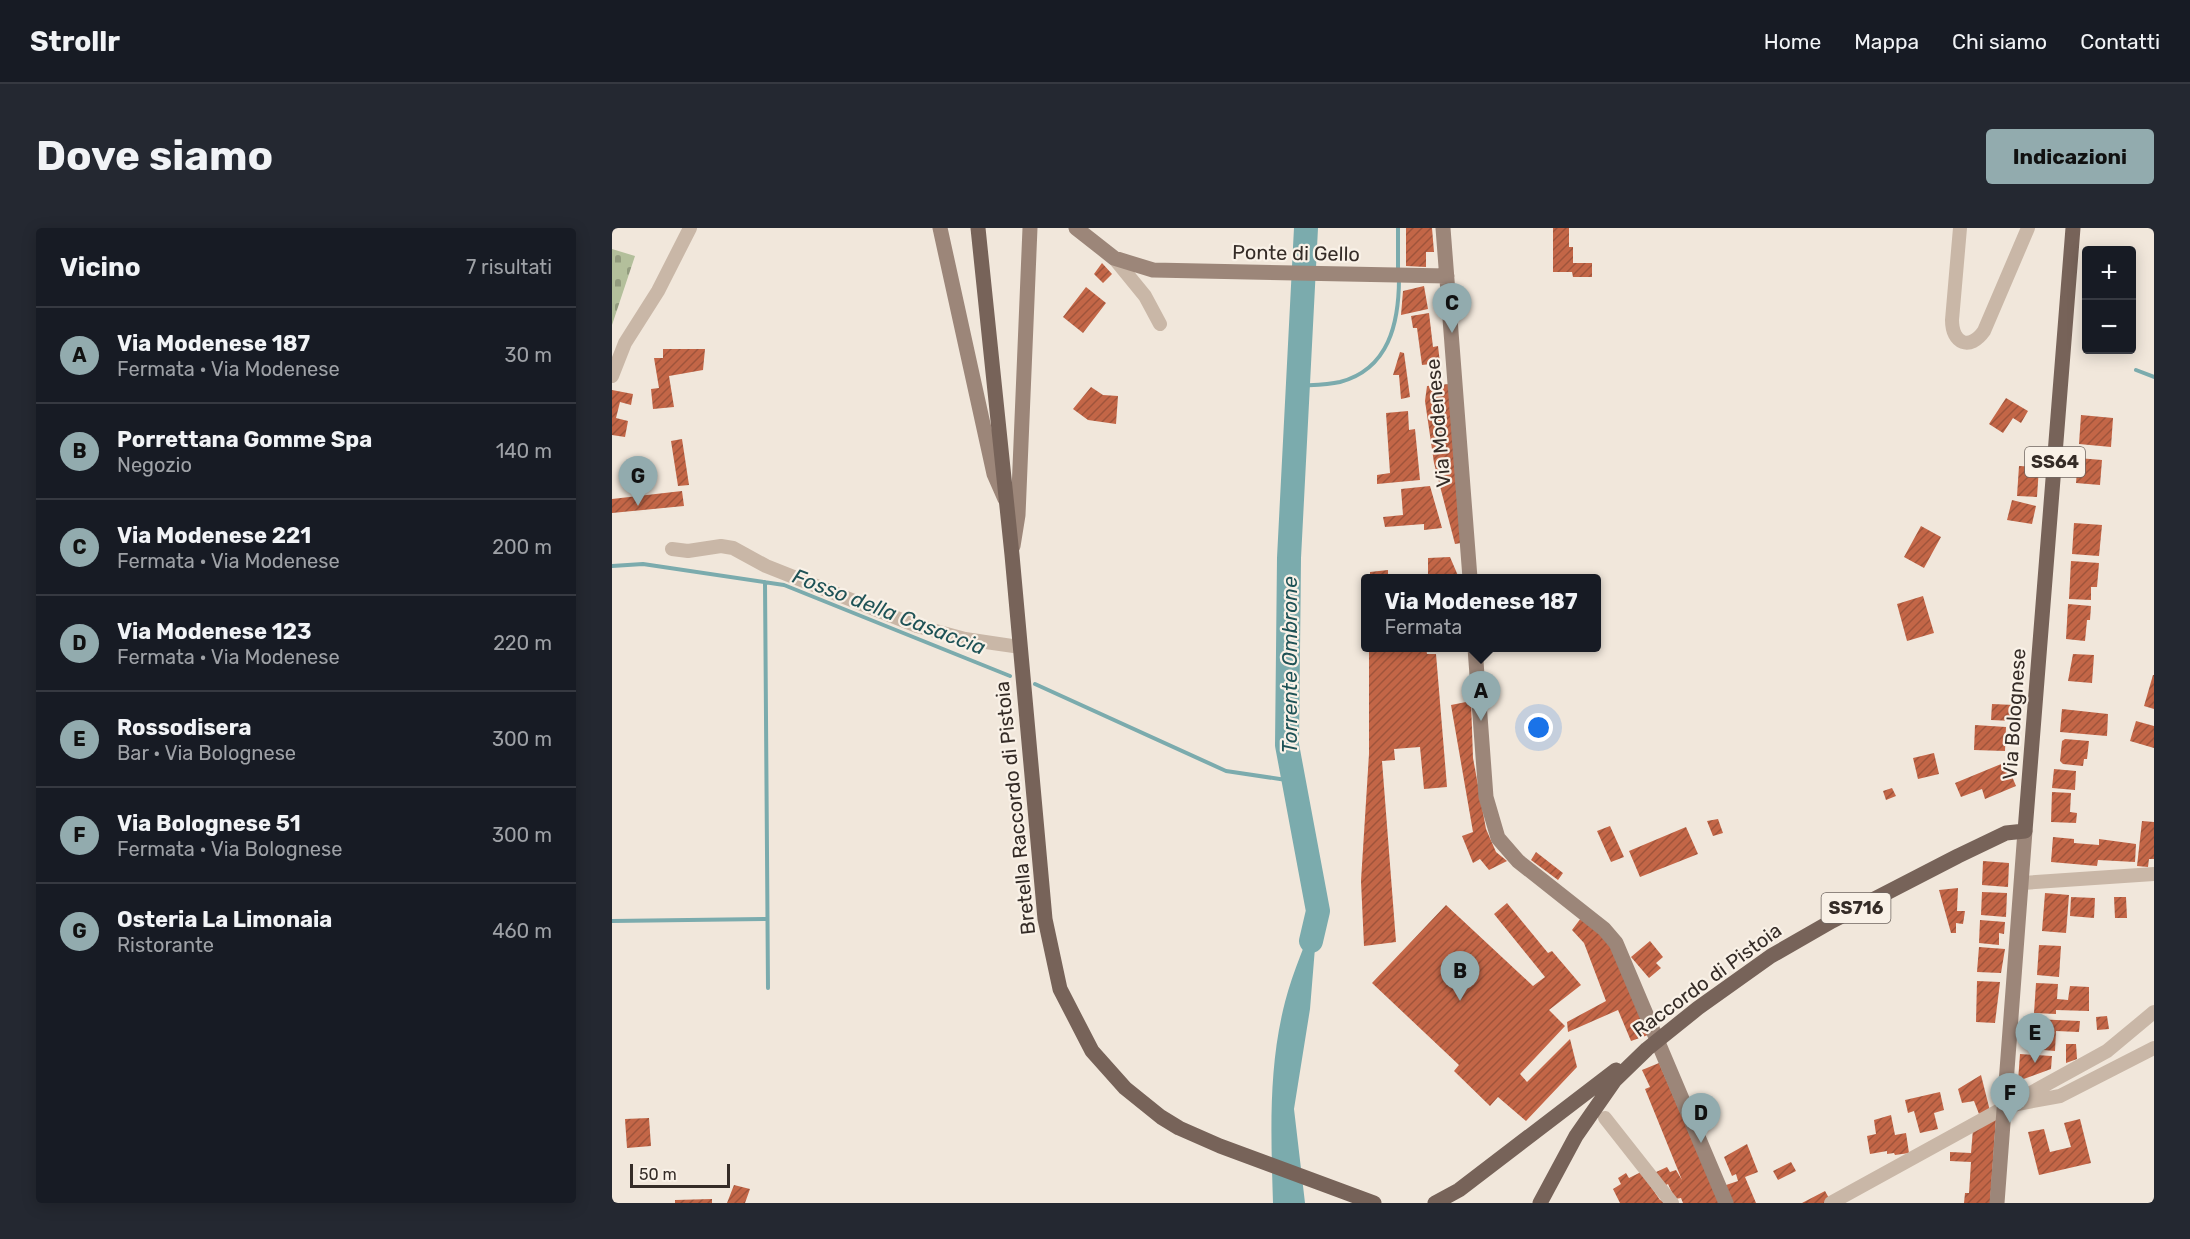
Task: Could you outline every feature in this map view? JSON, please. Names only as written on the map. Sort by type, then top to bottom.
[{"type":"main road","name":"Bretella Raccordo di Pistoia","points":[[978,228],[1012,555],[1045,919],[1060,989],[1092,1051],[1125,1088],[1179,1128],[1220,1146],[1374,1203]]},
{"type":"main road","name":"Via Bolognese","points":[[2025,831],[2073,228]]},
{"type":"main road","name":"Raccordo di Pistoia","points":[[1540,1203],[1576,1136],[1621,1073],[1698,1008],[1771,956],[1822,926],[1958,855],[2006,833],[2025,831]]},
{"type":"main road","points":[[1435,1203],[1459,1190],[1647,1049]]},
{"type":"street","points":[[612,376],[625,343],[658,291],[690,228]]},
{"type":"street","points":[[940,228],[994,474],[1005,500]]},
{"type":"street","points":[[1012,555],[1018,514],[1030,228]]},
{"type":"street","name":"Ponte di Gello","points":[[1076,228],[1114,258],[1136,267],[1184,273],[1447,276]]},
{"type":"street","name":"Via Modenese","points":[[1443,228],[1470,574]]},
{"type":"street","points":[[1960,228],[1952,320],[1956,339],[1963,342],[1972,341],[1984,331],[2028,228]]},
{"type":"street","points":[[1114,258],[1145,296],[1160,324]]},
{"type":"street","points":[[672,549],[688,551],[721,546],[733,548],[766,566],[917,626],[965,639],[1020,647]]},
{"type":"street","points":[[1476,652],[1486,797],[1494,828],[1503,846],[1518,861],[1604,929],[1616,943],[1726,1203]]},
{"type":"street","name":"Via Bolognese","points":[[1997,1203],[2025,831]]},
{"type":"street","points":[[2022,883],[2154,874]]},
{"type":"street","points":[[1831,1203],[2107,1051],[2154,1012]]},
{"type":"street","points":[[2006,1106],[2060,1096],[2154,1048]]},
{"type":"street","points":[[1605,1118],[1672,1203]]},
{"type":"green space","points":[[612,249],[635,256],[612,325]]},
{"type":"water","points":[[1318,911],[1310,1009],[1294,1109],[1305,1203],[1273,1203],[1272,1102],[1276,1052],[1288,990]]},
{"type":"building","points":[[1406,228],[1432,228],[1434,252],[1426,252],[1426,267],[1406,266]]},
{"type":"building","points":[[1553,228],[1569,228],[1569,247],[1573,247],[1573,263],[1592,263],[1592,277],[1573,277],[1572,272],[1553,272]]},
{"type":"building","points":[[1102,263],[1112,274],[1103,283],[1094,274]]},
{"type":"building","points":[[1424,286],[1428,309],[1401,315],[1403,291]]},
{"type":"building","points":[[1086,287],[1106,303],[1083,333],[1063,317]]},
{"type":"building","points":[[1429,313],[1433,347],[1438,346],[1440,363],[1422,365],[1417,328],[1413,328],[1411,316]]},
{"type":"building","points":[[663,349],[705,349],[703,370],[669,376],[674,407],[653,409],[651,389],[659,388],[654,358],[663,358]]},
{"type":"building","points":[[1400,352],[1404,353],[1410,397],[1401,399],[1399,375],[1393,375]]},
{"type":"building","points":[[1449,384],[1461,543],[1455,544],[1434,463],[1425,401],[1427,386]]},
{"type":"building","points":[[1091,387],[1103,395],[1118,396],[1116,424],[1088,420],[1073,409]]},
{"type":"building","points":[[612,390],[633,394],[631,405],[620,402],[616,418],[628,421],[625,437],[612,435]]},
{"type":"building","points":[[2006,398],[2028,411],[2021,423],[2013,418],[2003,433],[1989,424]]},
{"type":"building","points":[[1408,411],[1409,430],[1415,429],[1420,480],[1377,484],[1377,475],[1390,473],[1386,413]]},
{"type":"building","points":[[2081,415],[2113,418],[2111,447],[2079,444]]},
{"type":"building","points":[[682,439],[689,485],[678,486],[671,441]]},
{"type":"building","points":[[2078,458],[2102,460],[2100,485],[2076,483]]},
{"type":"building","points":[[2019,466],[2039,467],[2037,497],[2017,496]]},
{"type":"building","points":[[1430,486],[1442,528],[1424,530],[1424,524],[1385,527],[1383,517],[1403,515],[1401,489]]},
{"type":"building","points":[[682,491],[684,506],[612,513],[612,499]]},
{"type":"building","points":[[2012,500],[2036,506],[2032,524],[2007,520]]},
{"type":"building","points":[[2074,523],[2102,525],[2099,556],[2072,554]]},
{"type":"building","points":[[1921,526],[1941,537],[1924,568],[1904,557]]},
{"type":"building","points":[[1450,557],[1457,574],[1428,574],[1428,558]]},
{"type":"building","points":[[2071,561],[2099,563],[2097,587],[2091,587],[2091,600],[2069,599]]},
{"type":"building","points":[[1388,570],[1388,574],[1370,574],[1370,572]]},
{"type":"building","points":[[1923,596],[1934,633],[1907,641],[1897,604]]},
{"type":"building","points":[[2068,604],[2091,606],[2085,641],[2066,639]]},
{"type":"building","points":[[1369,652],[1436,654],[1447,787],[1424,789],[1420,747],[1394,749],[1395,760],[1382,761],[1396,942],[1364,946],[1361,881],[1369,754]]},
{"type":"building","points":[[2073,654],[2094,655],[2092,683],[2068,681]]},
{"type":"building","points":[[2154,675],[2154,709],[2144,706]]},
{"type":"building","points":[[1471,701],[1473,758],[1486,829],[1496,852],[1507,861],[1489,870],[1480,859],[1473,863],[1462,836],[1473,832],[1451,705]]},
{"type":"building","points":[[1992,704],[2014,705],[2013,721],[1991,720]]},
{"type":"building","points":[[2062,709],[2108,714],[2107,736],[2060,732]]},
{"type":"building","points":[[2136,721],[2154,726],[2154,748],[2130,741]]},
{"type":"building","points":[[1975,725],[2006,727],[2005,751],[1974,750]]},
{"type":"building","points":[[2065,739],[2089,741],[2087,759],[2084,759],[2083,766],[2063,764],[2060,761],[2062,741]]},
{"type":"building","points":[[1934,753],[1939,774],[1918,779],[1913,758]]},
{"type":"building","points":[[2006,762],[2016,786],[1985,799],[1982,789],[1961,797],[1955,783]]},
{"type":"building","points":[[2054,769],[2076,771],[2075,790],[2052,788]]},
{"type":"building","points":[[1892,788],[1896,796],[1886,800],[1883,791]]},
{"type":"building","points":[[2052,792],[2071,793],[2070,812],[2077,813],[2076,823],[2051,822]]},
{"type":"building","points":[[1718,819],[1723,833],[1713,836],[1707,821]]},
{"type":"building","points":[[2142,821],[2154,822],[2154,859],[2149,859],[2148,867],[2137,866]]},
{"type":"building","points":[[1610,826],[1624,857],[1611,862],[1597,831]]},
{"type":"building","points":[[1686,827],[1698,854],[1640,877],[1629,851]]},
{"type":"building","points":[[2053,837],[2074,839],[2074,843],[2099,845],[2099,839],[2136,844],[2135,862],[2098,860],[2097,866],[2051,862]]},
{"type":"building","points":[[1536,852],[1563,873],[1558,880],[1531,860]]},
{"type":"building","points":[[1983,861],[2009,863],[2008,887],[1982,885]]},
{"type":"building","points":[[1958,888],[1957,911],[1965,911],[1963,924],[1956,923],[1956,933],[1951,933],[1939,890]]},
{"type":"building","points":[[1982,892],[2007,893],[2006,917],[1981,915]]},
{"type":"building","points":[[2045,893],[2069,895],[2066,933],[2042,931]]},
{"type":"building","points":[[2071,897],[2095,898],[2094,918],[2070,916]]},
{"type":"building","points":[[2114,897],[2126,897],[2127,918],[2115,918]]},
{"type":"building","points":[[1507,903],[1548,953],[1552,951],[1581,985],[1549,1010],[1565,1026],[1520,1074],[1527,1082],[1570,1039],[1577,1067],[1526,1121],[1498,1097],[1490,1106],[1454,1071],[1459,1065],[1372,983],[1446,905],[1533,986],[1545,977],[1494,914]]},
{"type":"building","points":[[1581,918],[1613,946],[1648,1035],[1631,1041],[1618,1010],[1568,1032],[1567,1022],[1606,1001],[1584,943],[1572,930]]},
{"type":"building","points":[[1980,920],[2005,922],[2004,934],[1999,933],[1999,945],[1979,943]]},
{"type":"building","points":[[1650,941],[1663,957],[1656,963],[1661,968],[1649,978],[1631,957]]},
{"type":"building","points":[[2039,945],[2061,946],[2059,977],[2037,975]]},
{"type":"building","points":[[1979,947],[2005,949],[2001,973],[1977,972]]},
{"type":"building","points":[[1977,981],[2000,982],[1995,1023],[1976,1022]]},
{"type":"building","points":[[2036,983],[2058,984],[2057,999],[2068,1000],[2070,986],[2089,987],[2089,1011],[2056,1010],[2056,1014],[2034,1013]]},
{"type":"building","points":[[2107,1016],[2109,1029],[2097,1030],[2096,1017]]},
{"type":"building","points":[[2033,1019],[2080,1021],[2079,1032],[2056,1031],[2055,1051],[2031,1049]]},
{"type":"building","points":[[2066,1044],[2076,1044],[2077,1059],[2066,1063]]},
{"type":"building","points":[[2020,1054],[2052,1056],[2051,1069],[2018,1081]]},
{"type":"building","points":[[1659,1063],[1719,1203],[1683,1203],[1681,1198],[1675,1199],[1668,1184],[1664,1186],[1654,1173],[1667,1167],[1670,1172],[1676,1170],[1682,1180],[1645,1089],[1650,1087],[1642,1070]]},
{"type":"building","points":[[1981,1075],[1990,1111],[1979,1114],[1974,1101],[1962,1103],[1958,1089]]},
{"type":"building","points":[[1940,1092],[1944,1110],[1934,1113],[1938,1129],[1920,1133],[1914,1111],[1908,1113],[1905,1100]]},
{"type":"building","points":[[1891,1115],[1895,1135],[1906,1133],[1909,1153],[1895,1155],[1894,1153],[1887,1154],[1887,1151],[1870,1154],[1867,1136],[1876,1134],[1874,1120]]},
{"type":"building","points":[[649,1118],[651,1146],[627,1148],[625,1119]]},
{"type":"building","points":[[1996,1118],[1990,1203],[1964,1203],[1965,1193],[1969,1193],[1971,1162],[1950,1161],[1950,1152],[1971,1153],[1973,1129]]},
{"type":"building","points":[[2080,1119],[2091,1163],[2039,1175],[2028,1132],[2044,1129],[2050,1152],[2071,1147],[2064,1123]]},
{"type":"building","points":[[1747,1144],[1758,1172],[1745,1177],[1756,1203],[1731,1203],[1723,1186],[1738,1181],[1736,1174],[1732,1176],[1724,1157]]},
{"type":"building","points":[[1791,1162],[1796,1171],[1778,1180],[1773,1171]]},
{"type":"building","points":[[1641,1172],[1660,1200],[1669,1203],[1620,1203],[1613,1189],[1621,1184],[1618,1178],[1626,1173],[1629,1178]]},
{"type":"building","points":[[734,1185],[750,1189],[745,1203],[727,1203]]},
{"type":"building","points":[[1825,1191],[1830,1200],[1824,1203],[1802,1203]]},
{"type":"building","points":[[712,1199],[712,1203],[675,1203],[675,1200]]},
{"type":"waterway","name":"Torrente Ombrone","points":[[1306,228],[1289,558],[1287,745],[1318,911],[1311,941]]},
{"type":"waterway","points":[[1398,228],[1398,271]]},
{"type":"waterway","points":[[1298,386],[1340,382],[1357,376],[1370,367],[1388,342],[1393,327],[1397,311],[1399,278]]},
{"type":"waterway","points":[[2136,370],[2154,377]]},
{"type":"waterway","name":"Fosso della Casaccia","points":[[612,566],[643,564],[784,585],[1010,676]]},
{"type":"waterway","points":[[765,582],[768,988]]},
{"type":"waterway","name":"Fosso della Casaccia","points":[[1035,684],[1226,771],[1293,781]]},
{"type":"waterway","points":[[612,921],[767,919]]},
{"type":"place","name":"Via Modenese 221","points":[[1452,333]]},
{"type":"place","name":"Osteria La Limonaia","points":[[638,506]]},
{"type":"place","name":"Via Modenese 187","points":[[1481,721]]},
{"type":"place","name":"Porrettana Gomme Spa","points":[[1460,1001]]},
{"type":"place","name":"Rossodisera","points":[[2035,1063]]},
{"type":"place","name":"Via Bolognese 51","points":[[2010,1123]]},
{"type":"place","name":"Via Modenese 123","points":[[1701,1143]]}]
